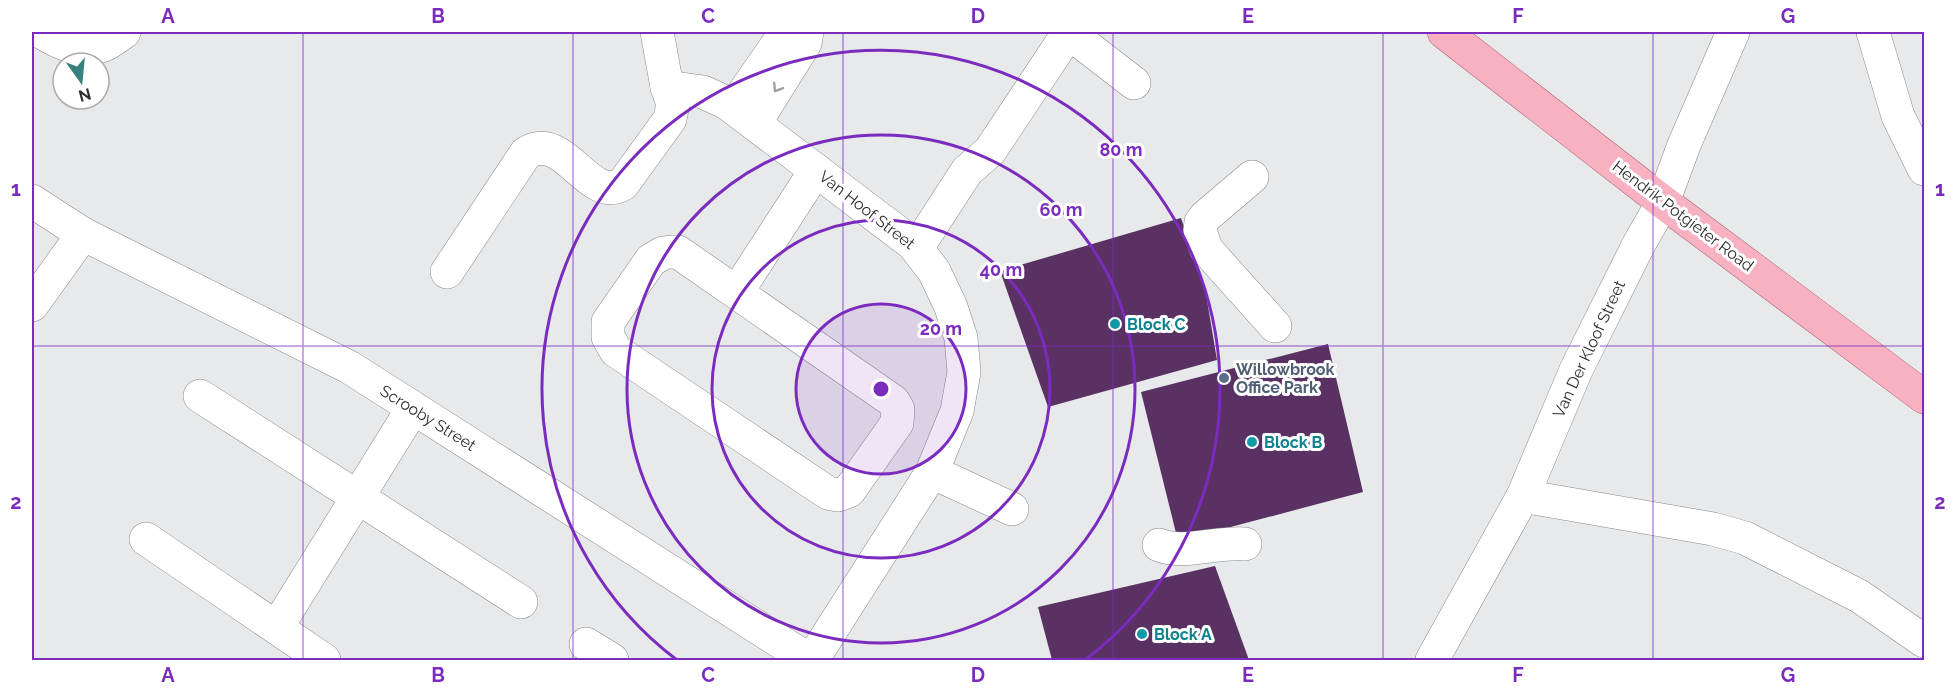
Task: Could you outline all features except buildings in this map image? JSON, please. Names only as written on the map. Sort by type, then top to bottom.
[{"type":"main road","name":"Hendrik Potgieter Road","points":[[1444,32],[1663,202],[1924,397]]},
{"type":"street","points":[[41,32],[58,42],[82,49],[104,45],[124,32]]},
{"type":"street","points":[[447,272],[526,153],[536,147],[547,147],[602,187],[615,189],[623,184],[670,119],[673,105],[667,87],[657,32]]},
{"type":"street","points":[[744,115],[786,32]]},
{"type":"street","points":[[744,115],[805,43],[807,32]]},
{"type":"street","points":[[924,256],[967,171],[990,151],[1068,32],[1134,83]]},
{"type":"street","name":"Van Der Kloof Street","points":[[1432,660],[1523,496],[1576,370],[1639,244],[1663,202],[1684,145],[1733,32]]},
{"type":"street","points":[[1873,32],[1898,116],[1924,166]]},
{"type":"street","name":"Van Hoof Street","points":[[667,87],[703,92],[744,115],[924,256],[951,307],[962,339],[964,372],[957,411],[932,472],[811,660]]},
{"type":"street","points":[[737,292],[816,170]]},
{"type":"street","points":[[1252,177],[1205,217],[1201,222],[1200,230],[1206,249],[1275,326]]},
{"type":"street","name":"Scrooby Street","points":[[32,201],[83,234],[349,367],[772,651],[811,660]]},
{"type":"street","points":[[32,305],[83,234]]},
{"type":"street","points":[[678,252],[737,292],[893,401],[898,409],[897,423],[849,491],[838,495],[828,493],[616,351],[608,337],[608,322],[651,260],[663,253],[678,252]]},
{"type":"street","points":[[200,396],[521,602]]},
{"type":"street","points":[[277,627],[413,408]]},
{"type":"street","points":[[932,472],[1012,508]]},
{"type":"street","points":[[1523,496],[1713,528],[1745,538],[1859,596],[1924,641]]},
{"type":"street","points":[[146,539],[324,660]]},
{"type":"street","points":[[1159,545],[1175,548],[1227,543],[1245,544]]},
{"type":"place","name":"Block C","points":[[1115,324]]},
{"type":"place","name":"Willowbrook Office Park","points":[[1224,378]]},
{"type":"place","name":"Block B","points":[[1252,442]]},
{"type":"place","name":"Block A","points":[[1142,634]]}]
